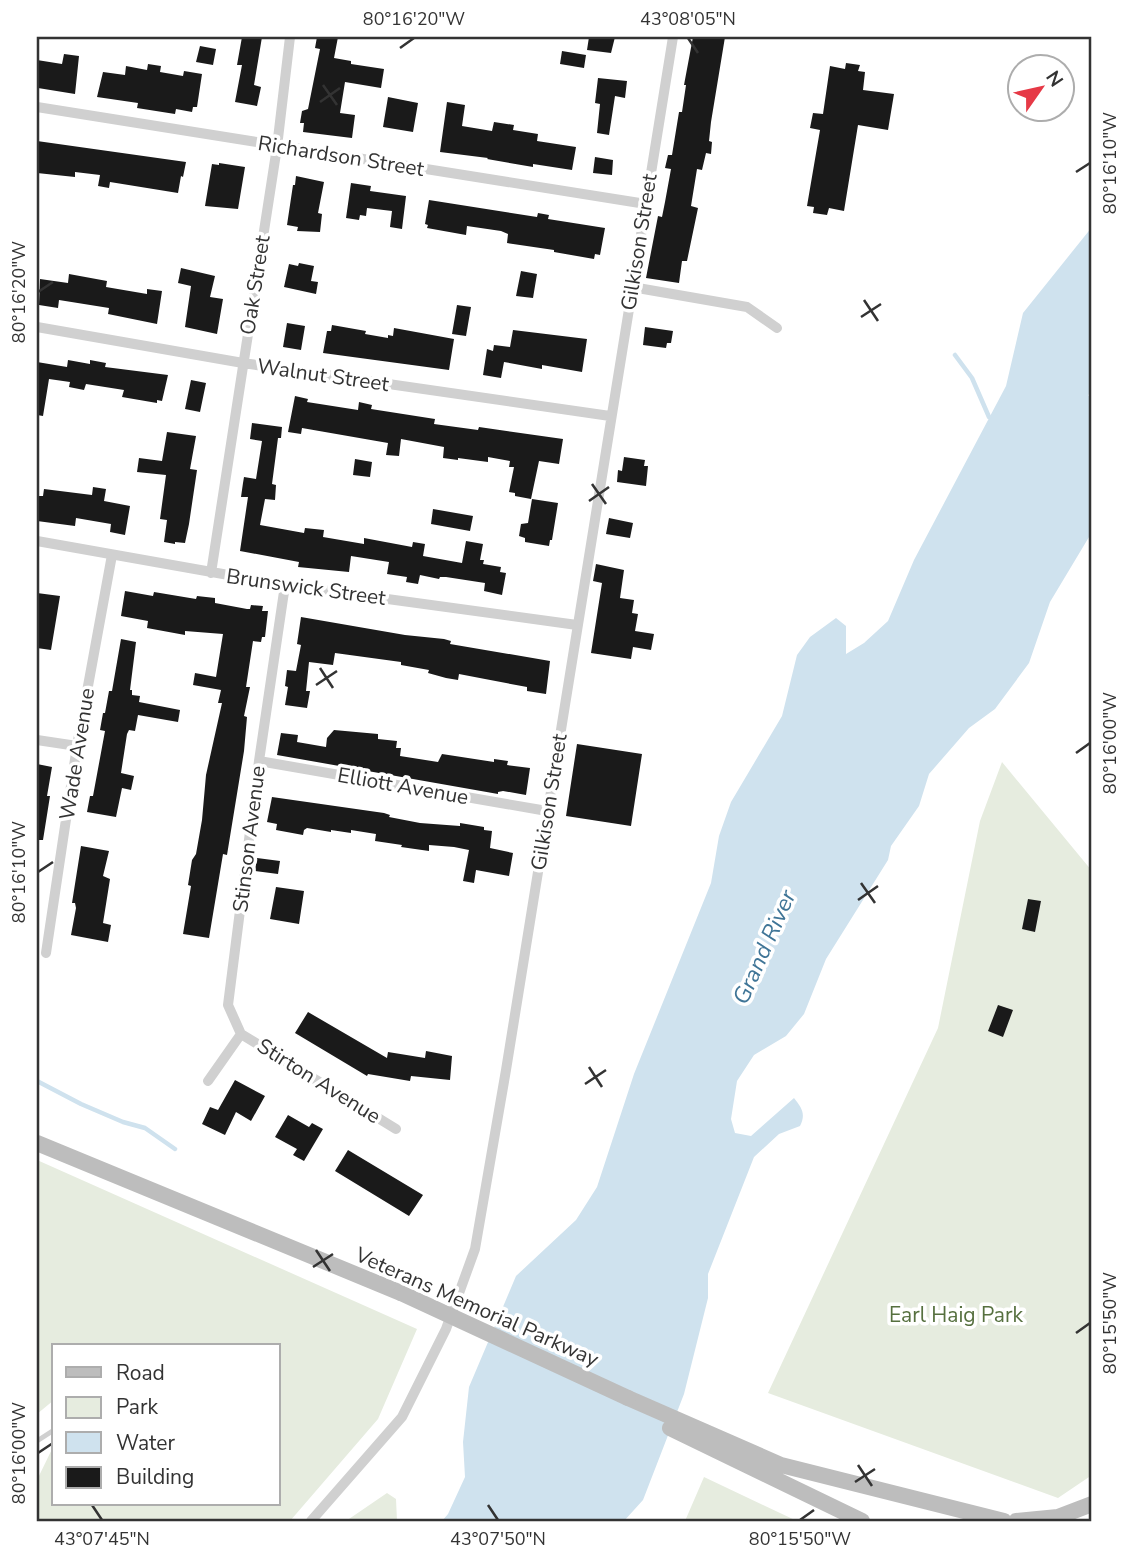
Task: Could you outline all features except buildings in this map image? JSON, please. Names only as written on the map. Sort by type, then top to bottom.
[{"type":"main road","name":"Veterans Memorial Parkway","points":[[37,1143],[401,1293],[628,1398],[664,1425],[778,1472],[862,1521]]},
{"type":"main road","points":[[778,1472],[1004,1521]]},
{"type":"main road","points":[[1016,1521],[1058,1517],[1092,1504]]},
{"type":"street","name":"Oak Street","points":[[211,573],[277,147],[290,37]]},
{"type":"street","name":"Gilkison Street","points":[[311,1521],[402,1417],[446,1329],[475,1249],[673,37]]},
{"type":"street","name":"Richardson Street","points":[[37,107],[646,204]]},
{"type":"street","points":[[632,287],[747,307],[778,328]]},
{"type":"street","name":"Walnut Street","points":[[37,327],[243,363],[610,416]]},
{"type":"street","name":"Brunswick Street","points":[[37,541],[285,585],[577,625]]},
{"type":"street","name":"Wade Avenue","points":[[46,953],[77,746],[112,555]]},
{"type":"street","name":"Stinson Avenue","points":[[242,1034],[228,1005],[285,585]]},
{"type":"street","points":[[37,740],[77,746]]},
{"type":"street","name":"Elliott Avenue","points":[[259,761],[547,811]]},
{"type":"street","points":[[208,1081],[242,1034]]},
{"type":"street","name":"Stirton Avenue","points":[[242,1034],[396,1129]]},
{"type":"lane","points":[[37,1441],[52,1431]]},
{"type":"green space","name":"Earl Haig Park","points":[[1002,762],[1092,871],[1092,1475],[1058,1498],[768,1393],[938,1028],[980,821]]},
{"type":"green space","points":[[37,1160],[417,1329],[378,1419],[290,1521],[37,1521],[37,1480],[52,1449],[52,1506],[280,1506],[280,1344],[52,1344],[52,1402],[37,1414]]},
{"type":"green space","points":[[704,1477],[797,1521],[685,1521]]},
{"type":"green space","points":[[387,1493],[396,1499],[397,1521],[346,1521]]},
{"type":"water","name":"Grand River","points":[[1092,227],[1092,388],[1088,396],[1092,394],[1092,532],[1050,602],[1029,663],[995,709],[969,728],[929,774],[919,806],[891,846],[888,860],[826,959],[804,1014],[786,1036],[754,1055],[737,1081],[731,1119],[735,1133],[751,1136],[794,1098],[801,1108],[803,1118],[800,1126],[779,1134],[754,1157],[708,1274],[708,1298],[684,1394],[643,1500],[624,1521],[442,1521],[465,1477],[463,1442],[469,1387],[516,1276],[576,1220],[597,1187],[634,1074],[711,883],[719,836],[731,802],[782,716],[797,655],[810,637],[836,618],[846,626],[846,654],[864,643],[888,621],[914,560],[1006,386],[1023,313]]},
{"type":"waterway","points":[[955,355],[972,378],[989,417]]},
{"type":"waterway","points":[[37,1081],[81,1104],[123,1122],[145,1128],[175,1149]]}]
